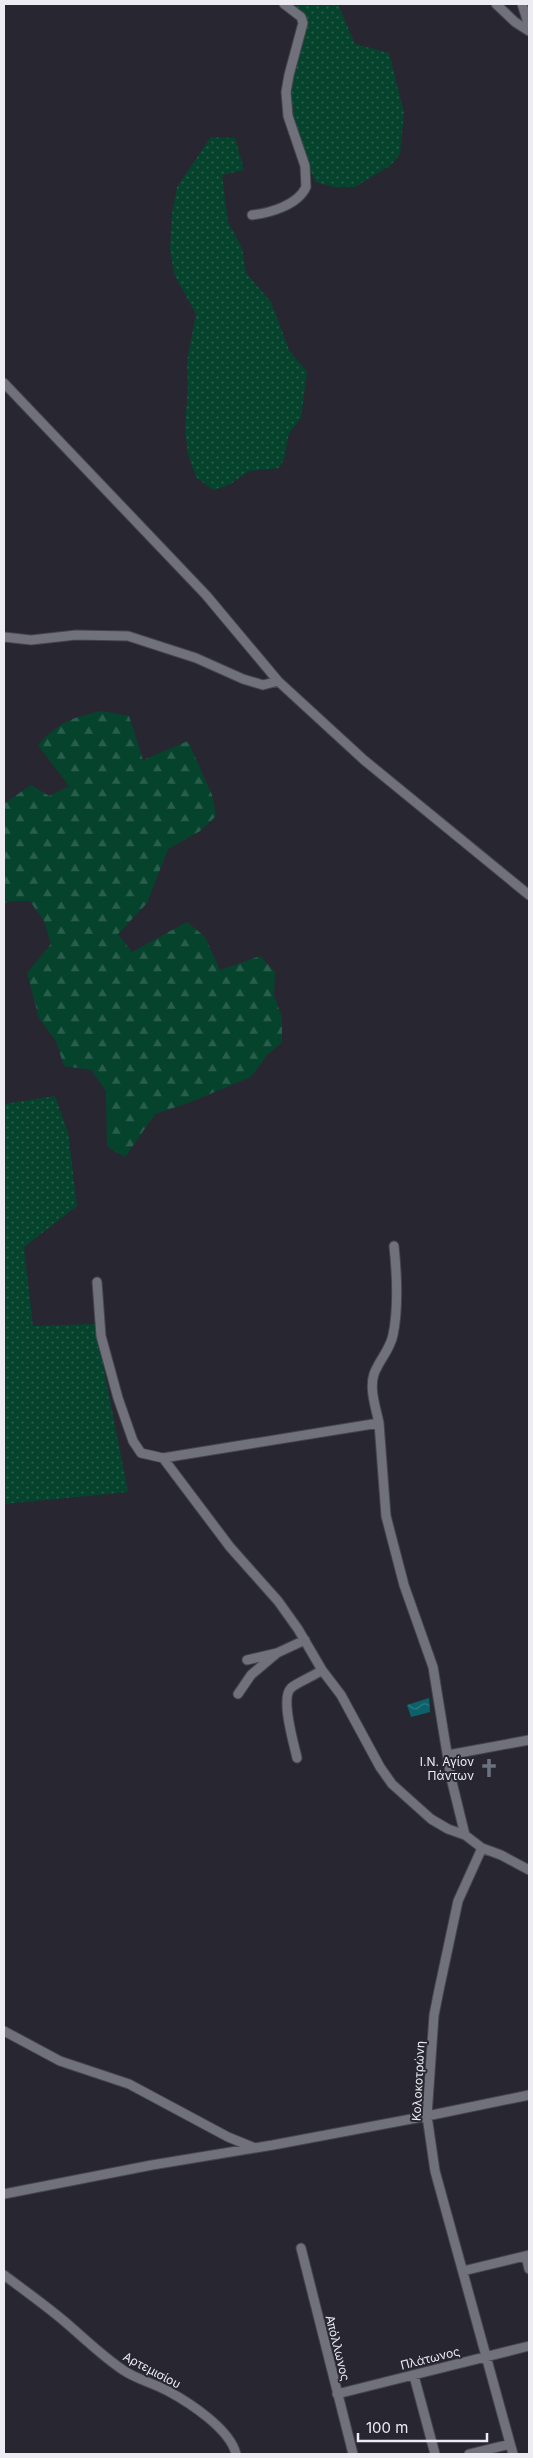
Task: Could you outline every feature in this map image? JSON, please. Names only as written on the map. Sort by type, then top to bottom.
[{"type":"street","points":[[252,215],[280,208],[297,198],[306,187],[305,166],[288,116],[286,92],[303,23],[301,17],[284,4]]},
{"type":"street","points":[[496,4],[515,22],[529,31]]},
{"type":"street","points":[[522,4],[529,26]]},
{"type":"street","points":[[4,384],[206,595],[278,681],[402,792],[529,895]]},
{"type":"street","points":[[4,637],[31,640],[76,635],[128,636],[196,658],[243,679],[263,685],[278,681]]},
{"type":"street","points":[[394,1246],[396,1268],[394,1332],[388,1350],[374,1374],[373,1385],[379,1424],[386,1516],[404,1585],[433,1667],[451,1778],[465,1836]]},
{"type":"street","points":[[97,1282],[101,1336],[118,1398],[133,1441],[141,1453],[163,1458],[379,1424]]},
{"type":"street","points":[[163,1458],[230,1547],[278,1601],[305,1640],[322,1670],[341,1695],[392,1784],[431,1819],[465,1836],[482,1848],[501,1855],[529,1870]]},
{"type":"street","points":[[247,1660],[277,1653],[305,1640]]},
{"type":"street","points":[[238,1694],[251,1676],[277,1653]]},
{"type":"street","points":[[297,1758],[287,1712],[286,1697],[290,1688],[322,1670]]},
{"type":"street","points":[[448,1755],[529,1740]]},
{"type":"street","name":"Κολοκοτρώνη","points":[[482,1848],[458,1901],[439,1990],[434,2015],[427,2116],[435,2171],[513,2454]]},
{"type":"street","points":[[4,2031],[60,2061],[129,2084],[220,2133],[256,2148]]},
{"type":"street","points":[[4,2194],[152,2164],[256,2148],[529,2095]]},
{"type":"street","name":"Απόλλωνος","points":[[301,2248],[353,2454]]},
{"type":"street","points":[[463,2271],[527,2255],[529,2269]]},
{"type":"street","name":"Αρτεμισίου","points":[[4,2275],[44,2305],[125,2372],[168,2391],[197,2410],[218,2427],[234,2446],[236,2454]]},
{"type":"street","name":"Πλάτωνος","points":[[337,2394],[529,2346]]},
{"type":"street","points":[[414,2376],[435,2454]]},
{"type":"street","points":[[469,2454],[510,2444]]},
{"type":"green space","points":[[292,4],[338,4],[355,44],[389,53],[404,113],[400,154],[391,165],[355,187],[334,187],[316,182],[309,168],[289,109],[292,73],[304,18]]},
{"type":"green space","points":[[211,137],[235,138],[244,170],[222,175],[228,222],[242,248],[246,273],[271,302],[289,350],[307,372],[301,418],[289,433],[284,459],[279,468],[249,471],[229,485],[213,490],[196,477],[188,454],[185,428],[188,386],[187,361],[196,314],[174,274],[170,249],[172,214],[177,187]]},
{"type":"green space","points":[[102,711],[129,716],[143,760],[188,741],[212,795],[216,816],[200,831],[168,849],[147,903],[118,934],[132,952],[187,922],[205,937],[220,970],[260,956],[275,972],[274,996],[282,1017],[282,1042],[267,1055],[251,1077],[188,1103],[155,1114],[125,1157],[107,1147],[106,1091],[91,1070],[64,1066],[56,1041],[39,1018],[27,973],[51,944],[44,921],[30,901],[9,901],[4,904],[5,803],[31,785],[49,796],[69,786],[38,745],[53,731],[67,722]]},
{"type":"green space","points":[[55,1096],[68,1132],[77,1206],[24,1247],[33,1326],[95,1324],[128,1492],[4,1504],[4,1104]]},
{"type":"water","points":[[429,1698],[430,1712],[411,1717],[407,1705]]},
{"type":"place","name":"Ι.Ν. Αγίον Πάντων","points":[[489,1768]]}]
